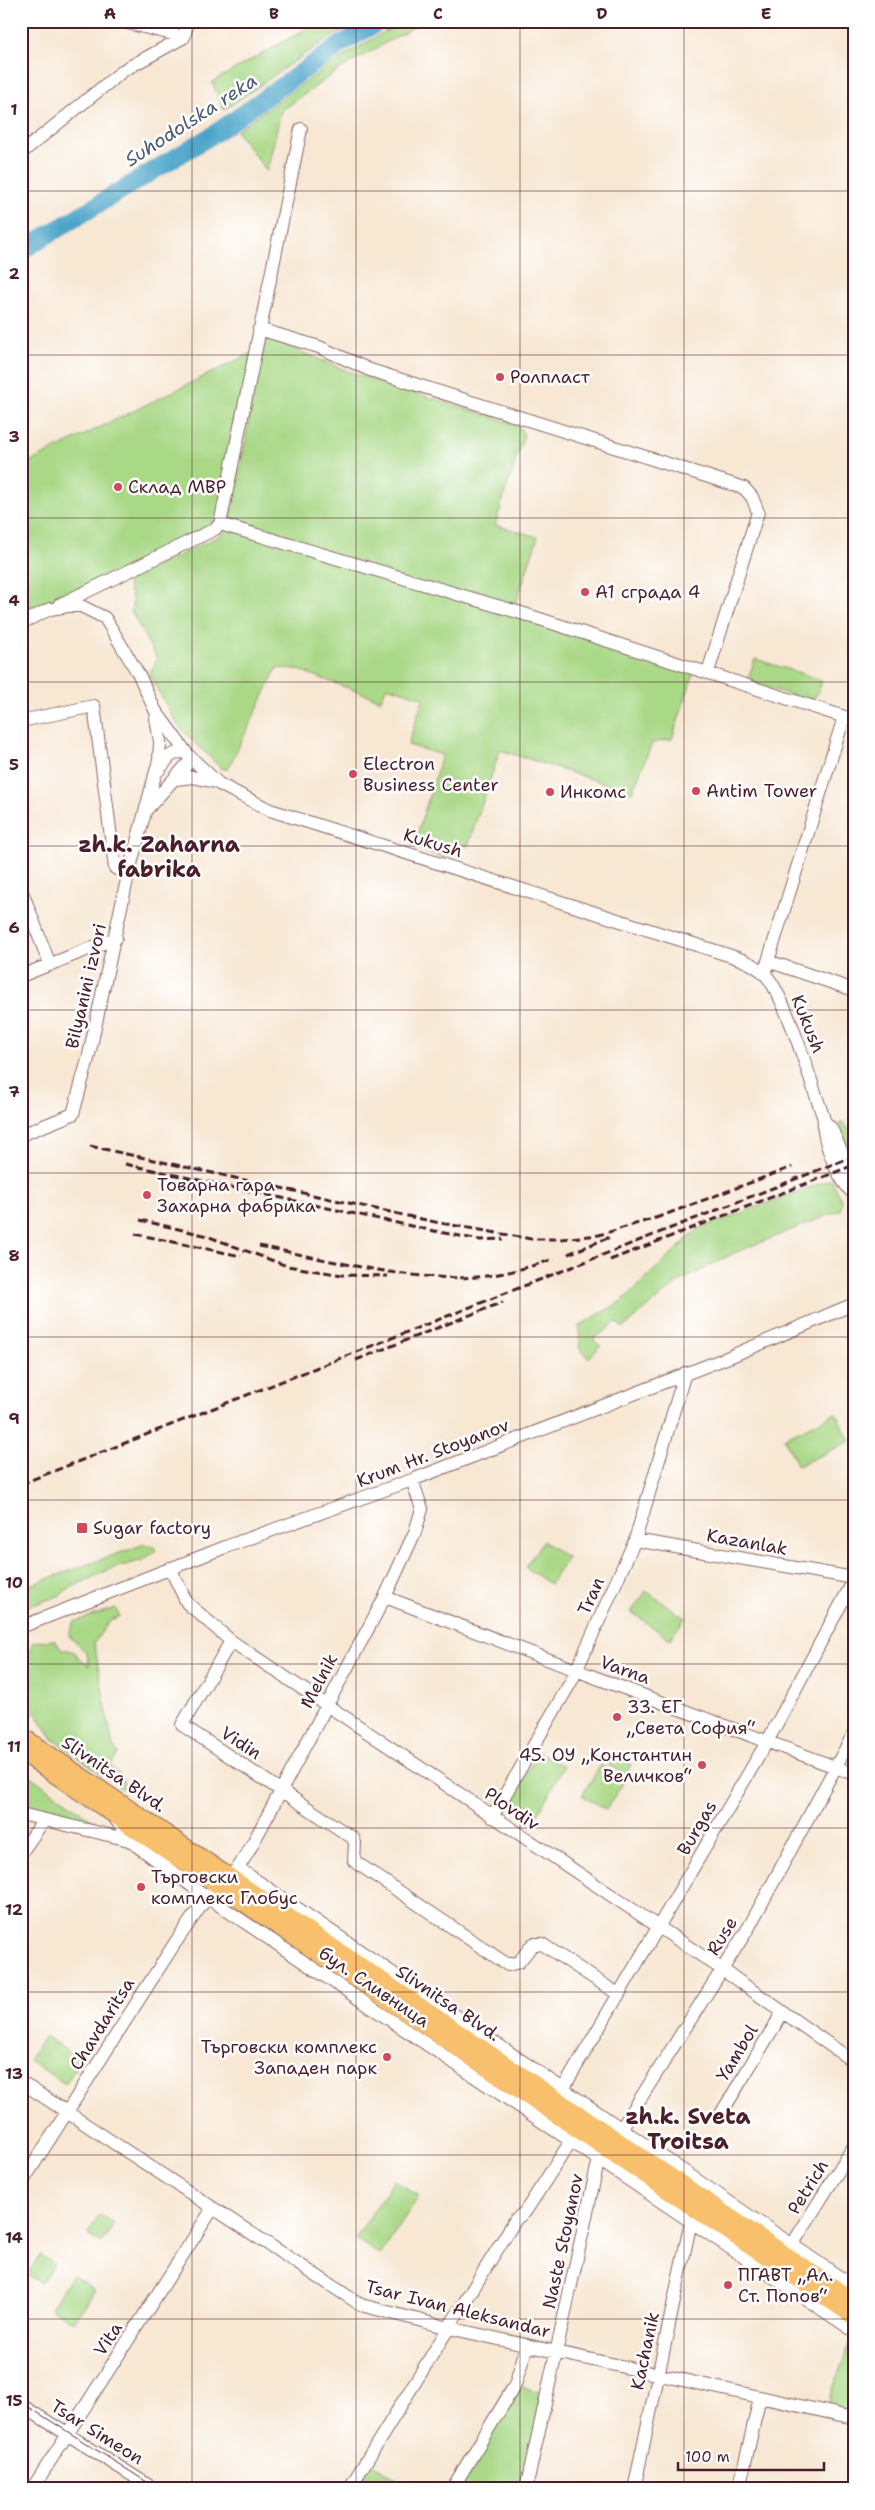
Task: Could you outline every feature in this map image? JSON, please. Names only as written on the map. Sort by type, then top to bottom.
[{"type":"main road","name":"Slivnitsa Blvd.","points":[[21,1735],[223,1882],[612,2145],[854,2301]]},
{"type":"main road","name":"Slivnitsa Blvd.","points":[[21,1752],[106,1809],[223,1882]]},
{"type":"main road","name":"Slivnitsa Blvd.","points":[[612,2145],[854,2317]]},
{"type":"street","points":[[120,21],[184,37]]},
{"type":"street","points":[[21,153],[124,70],[184,37],[188,21]]},
{"type":"street","points":[[50,609],[215,529],[220,524],[301,129]]},
{"type":"street","points":[[259,329],[319,347],[370,370],[744,488],[752,497],[758,512],[708,672]]},
{"type":"street","points":[[220,524],[521,613],[849,719],[766,967],[854,990]]},
{"type":"street","name":"Kukush","points":[[21,623],[50,609],[68,606],[81,606],[104,618],[139,675],[155,710],[188,755],[219,784],[270,810],[294,820],[731,956],[754,965],[766,967],[824,1120],[824,1131],[835,1163],[844,1185],[854,1194]]},
{"type":"street","points":[[21,721],[94,706],[115,868],[128,875]]},
{"type":"street","name":"Bilyanini izvori","points":[[21,1135],[73,1114],[89,1055],[116,938],[128,875],[154,778],[160,742],[155,710]]},
{"type":"street","points":[[145,810],[176,779],[188,755]]},
{"type":"street","name":"Bilyanini izvori","points":[[154,778],[170,756],[188,755]]},
{"type":"street","points":[[176,779],[193,777],[219,784]]},
{"type":"street","points":[[21,889],[50,965]]},
{"type":"street","points":[[21,976],[116,938]]},
{"type":"street","name":"Kukush","points":[[824,1120],[831,1128],[854,1180]]},
{"type":"street","name":"Krum Hr. Stoyanov","points":[[21,1627],[170,1568],[412,1480],[685,1373],[854,1304]]},
{"type":"street","name":"Tran","points":[[492,1816],[576,1671],[635,1540],[685,1373]]},
{"type":"street","name":"Melnik","points":[[223,1882],[281,1790],[385,1597],[421,1515],[421,1502],[412,1480]]},
{"type":"street","name":"Kazanlak","points":[[635,1540],[854,1579]]},
{"type":"street","name":"Plovdiv","points":[[170,1568],[187,1603],[231,1641],[722,1970],[854,2062]]},
{"type":"street","name":"Burgas","points":[[563,2089],[768,1742],[854,1579]]},
{"type":"street","name":"Varna","points":[[385,1597],[576,1671],[854,1774]]},
{"type":"street","name":"Vidin","points":[[231,1641],[182,1725],[353,1838],[355,1843],[354,1861],[508,1965],[519,1962],[533,1944],[542,1944],[618,1994]]},
{"type":"street","name":"Ruse","points":[[612,2145],[749,1927],[854,1733]]},
{"type":"street","name":"Slivnitsa Blvd.","points":[[106,1809],[126,1831],[129,1840]]},
{"type":"street","points":[[21,1814],[129,1840]]},
{"type":"street","points":[[21,1853],[44,1820]]},
{"type":"street","name":"бул. Сливница","points":[[129,1840],[223,1882],[571,2141],[612,2145]]},
{"type":"street","name":"Slivnitsa Blvd.","points":[[223,1882],[563,2089],[612,2145],[691,2221],[854,2331]]},
{"type":"street","name":"Chavdaritsa","points":[[21,2184],[138,1998],[223,1882]]},
{"type":"street","name":"Yambol","points":[[722,2112],[782,2012]]},
{"type":"street","name":"Tsar Ivan Aleksandar","points":[[21,2082],[361,2305],[449,2328],[854,2418]]},
{"type":"street","points":[[349,2489],[516,2220],[525,2212],[571,2141]]},
{"type":"street","name":"Slivnitsa Blvd.","points":[[612,2145],[792,2245],[854,2287]]},
{"type":"street","name":"Naste Stoyanov","points":[[526,2489],[597,2168],[612,2145]]},
{"type":"street","name":"Petrich","points":[[792,2245],[854,2146]]},
{"type":"street","name":"Vita","points":[[32,2489],[213,2208]]},
{"type":"street","name":"Kachanik","points":[[634,2489],[691,2221]]},
{"type":"street","points":[[452,2489],[516,2385],[527,2345]]},
{"type":"street","points":[[739,2489],[760,2397]]},
{"type":"street","name":"Tsar Simeon","points":[[21,2405],[146,2487]]},
{"type":"green space","points":[[320,21],[359,21],[321,43],[224,110],[212,82]]},
{"type":"green space","points":[[403,21],[424,21],[340,69],[281,111],[267,171],[236,131],[335,61]]},
{"type":"green space","points":[[265,337],[355,374],[518,425],[524,435],[495,525],[538,537],[515,606],[694,672],[672,739],[652,743],[632,792],[500,750],[468,846],[459,843],[453,861],[413,847],[442,755],[408,745],[423,698],[387,686],[381,700],[296,669],[277,668],[228,769],[222,769],[178,726],[149,675],[157,659],[131,611],[133,601],[126,581],[221,535],[230,520]]},
{"type":"green space","points":[[254,352],[222,518],[21,623],[21,466]]},
{"type":"green space","points":[[755,659],[822,680],[818,694],[809,701],[747,681]]},
{"type":"green space","points":[[839,1123],[844,1123],[848,1129],[854,1127],[854,1139],[846,1142]]},
{"type":"green space","points":[[832,1179],[842,1202],[841,1210],[734,1253],[677,1283],[623,1328],[616,1322],[593,1340],[601,1346],[589,1358],[580,1349],[579,1326],[622,1301],[698,1229]]},
{"type":"green space","points":[[836,1413],[850,1441],[798,1466],[784,1438]]},
{"type":"green space","points":[[543,1541],[568,1558],[550,1584],[525,1567]]},
{"type":"green space","points":[[145,1544],[153,1546],[156,1550],[144,1560],[110,1569],[66,1590],[61,1595],[21,1609],[21,1588]]},
{"type":"green space","points":[[646,1591],[685,1618],[670,1639],[631,1612]]},
{"type":"green space","points":[[115,1608],[120,1616],[110,1620],[94,1643],[113,1747],[119,1753],[110,1766],[123,1778],[125,1791],[53,1739],[35,1712],[27,1722],[21,1717],[21,1705],[32,1688],[22,1662],[33,1642],[54,1640],[62,1649],[75,1652],[78,1658],[89,1666],[87,1653],[69,1636],[74,1622]]},
{"type":"green space","points":[[538,1752],[564,1766],[535,1819],[509,1804]]},
{"type":"green space","points":[[611,1753],[631,1765],[625,1775],[605,1763]]},
{"type":"green space","points":[[601,1765],[625,1780],[606,1810],[582,1795]]},
{"type":"green space","points":[[21,1773],[27,1774],[96,1822],[96,1825],[21,1808]]},
{"type":"green space","points":[[45,2036],[81,2060],[65,2084],[29,2060]]},
{"type":"green space","points":[[394,2180],[419,2196],[380,2255],[355,2239]]},
{"type":"green space","points":[[100,2215],[114,2224],[101,2243],[87,2234]]},
{"type":"green space","points":[[40,2255],[54,2264],[41,2283],[27,2274]]},
{"type":"green space","points":[[72,2275],[95,2290],[74,2322],[51,2308]]},
{"type":"green space","points":[[851,2338],[854,2339],[854,2412],[827,2406]]},
{"type":"green space","points":[[515,2385],[548,2394],[526,2489],[452,2489]]},
{"type":"green space","points":[[368,2460],[412,2489],[351,2489]]},
{"type":"waterway","name":"Suhodolska reka","points":[[21,251],[214,134],[341,44],[381,21]]},
{"type":"tram line","points":[[21,2402],[158,2489]]},
{"type":"railway","points":[[90,1146],[435,1222],[531,1239],[561,1239],[599,1235],[662,1216]]},
{"type":"railway","points":[[21,1484],[854,1156]]},
{"type":"railway","points":[[125,1164],[434,1231],[480,1240],[503,1239]]},
{"type":"railway","points":[[610,1260],[854,1165]]},
{"type":"railway","points":[[656,1218],[792,1167]]},
{"type":"railway","points":[[140,1220],[204,1235],[287,1266],[342,1275],[388,1276]]},
{"type":"railway","points":[[135,1234],[241,1256]]},
{"type":"railway","points":[[568,1254],[610,1237]]},
{"type":"railway","points":[[259,1246],[396,1273],[451,1278],[496,1274],[526,1268],[554,1259]]},
{"type":"railway","points":[[356,1360],[503,1302]]},
{"type":"place","name":"Ролпласт","points":[[500,377]]},
{"type":"place","name":"Склад МВР","points":[[118,487]]},
{"type":"place","name":"А1 сграда 4","points":[[585,592]]},
{"type":"place","name":"Electron Business Center","points":[[353,774]]},
{"type":"place","name":"Antim Tower","points":[[696,791]]},
{"type":"place","name":"Инкомс","points":[[550,792]]},
{"type":"place","name":"Товарна гара Захарна фабрика","points":[[147,1195]]},
{"type":"place","name":"Sugar factory","points":[[82,1528]]},
{"type":"place","name":"33. ЕГ „Света София“","points":[[617,1717]]},
{"type":"place","name":"45. ОУ „Константин Величков“","points":[[702,1765]]},
{"type":"place","name":"Търговски комплекс Глобус","points":[[141,1887]]},
{"type":"place","name":"Търговски комплекс Западен парк","points":[[387,2057]]},
{"type":"place","name":"ПГАВТ „Ал. Ст. Попов“","points":[[728,2285]]},
{"type":"district","name":"zh.k. Zaharna fabrika","points":[[159,856]]},
{"type":"district","name":"zh.k. Sveta Troitsa","points":[[688,2128]]}]
